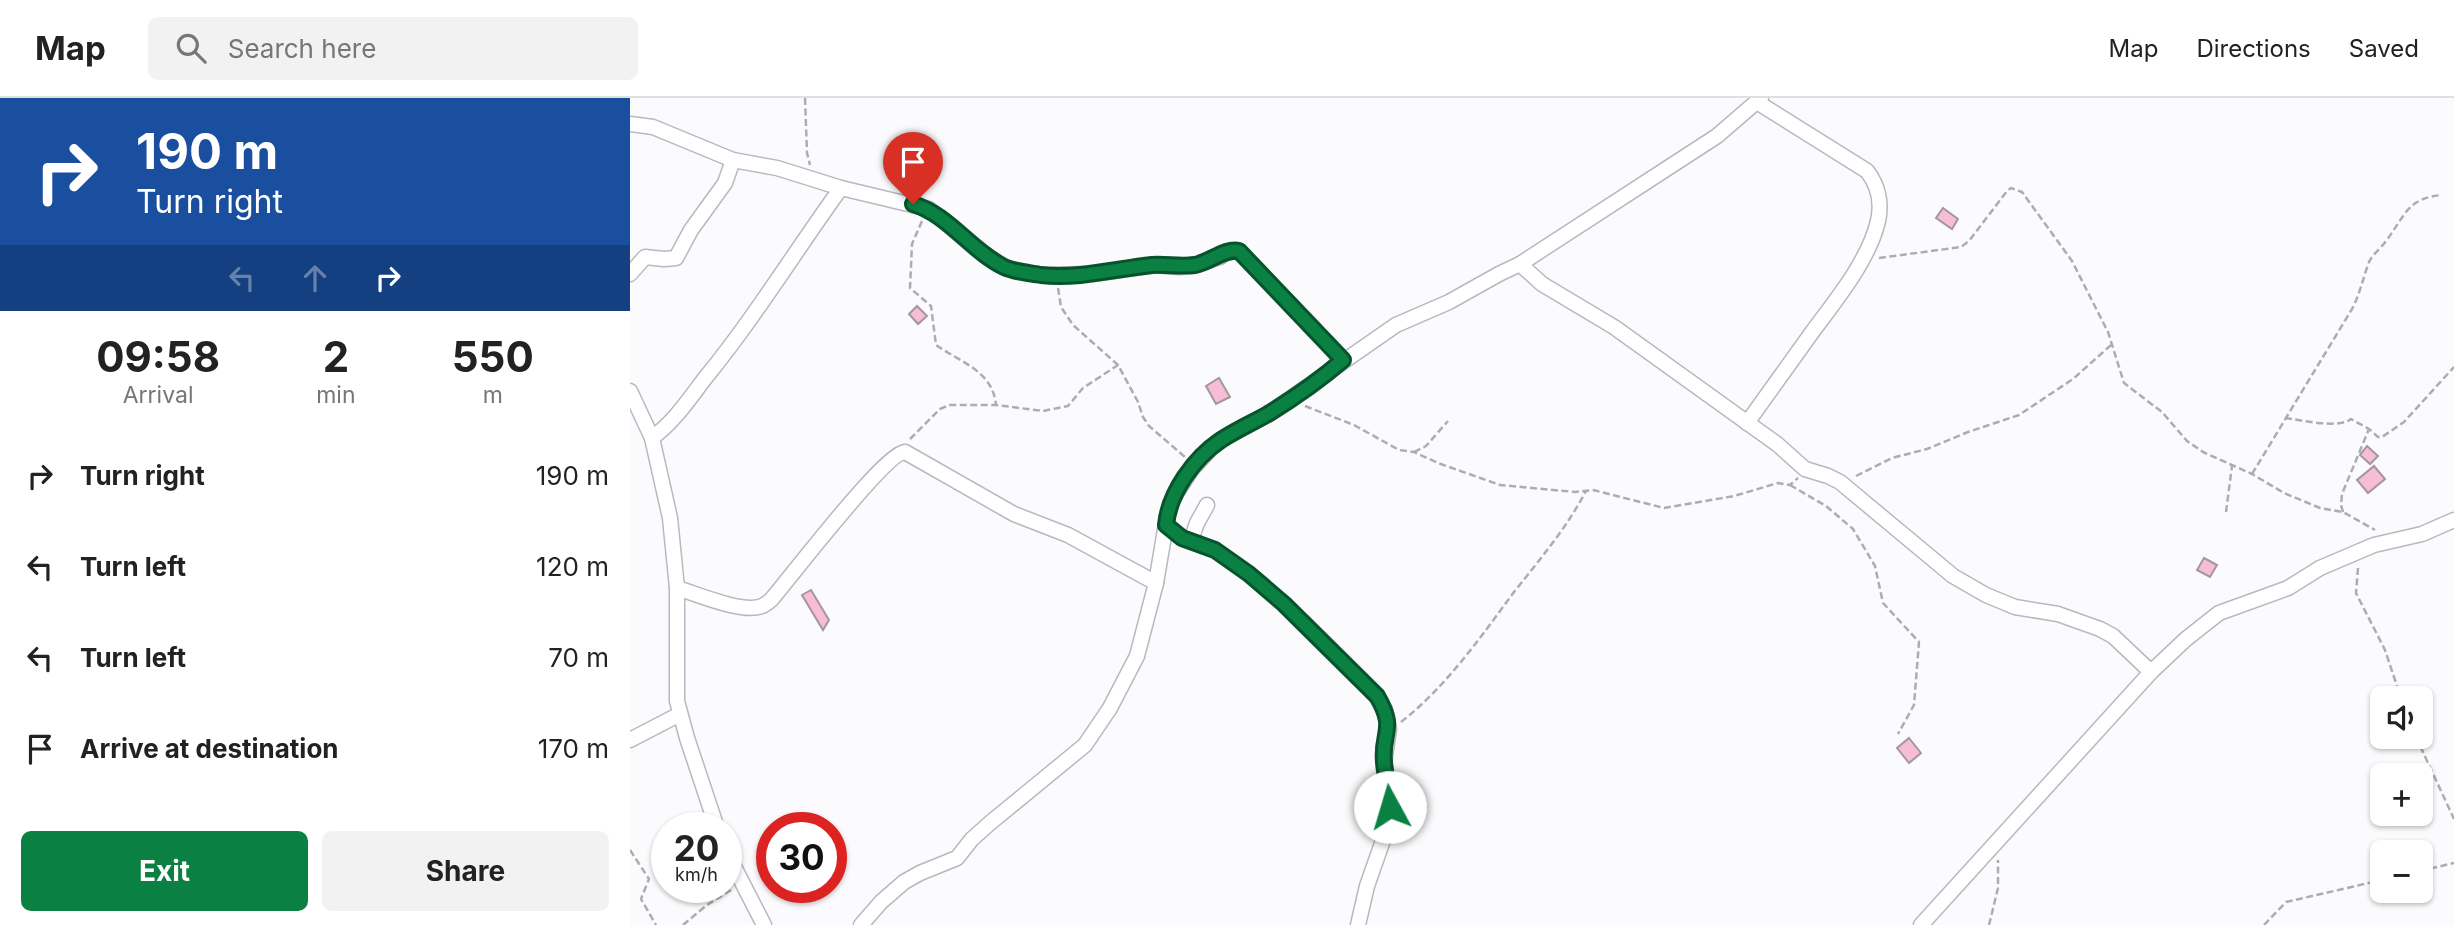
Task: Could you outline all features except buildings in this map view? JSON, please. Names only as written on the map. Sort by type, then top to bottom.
[{"type":"street","points":[[861,925],[881,902],[904,882],[957,858],[981,831],[1085,745],[1110,708],[1137,656],[1156,583],[1172,500],[1192,469],[1217,442],[1268,414],[1396,326],[1449,302],[1520,264],[1717,136],[1759,100],[1780,118],[1867,171],[1876,183],[1879,204],[1878,221],[1859,263],[1841,293],[1747,423]]},
{"type":"street","points":[[630,124],[653,127],[733,160],[777,168],[841,188],[929,209],[978,250],[1006,268],[1042,275],[1092,274],[1155,265],[1180,267],[1198,264],[1233,250],[1239,251],[1343,360]]},
{"type":"street","points":[[630,274],[645,257],[671,259],[679,254],[691,230],[725,183],[733,160]]},
{"type":"street","points":[[652,438],[680,413],[841,188]]},
{"type":"street","points":[[1520,264],[1542,285],[1614,327],[1747,423],[1805,469],[1840,482],[1953,576],[1986,595],[2015,607],[2058,614],[2100,629],[2113,636],[2151,672]]},
{"type":"street","points":[[630,391],[652,438],[670,518],[677,588],[677,701],[712,812]]},
{"type":"street","points":[[677,588],[733,605],[761,607],[771,600],[826,530],[899,452],[917,457],[1014,514],[1068,535],[1156,583]]},
{"type":"street","points":[[1198,543],[1192,537],[1196,523],[1207,505]]},
{"type":"street","points":[[1921,925],[2151,672],[2219,613],[2288,588],[2320,568],[2374,545],[2434,530],[2454,520]]},
{"type":"street","points":[[1166,525],[1182,538],[1233,561],[1284,604],[1377,696],[1385,710],[1389,729],[1384,763],[1389,788],[1388,826],[1367,886],[1358,925]]},
{"type":"street","points":[[630,740],[680,714]]},
{"type":"street","points":[[742,885],[764,925]]},
{"type":"path","points":[[805,98],[807,153],[818,180]]},
{"type":"path","points":[[1859,263],[1961,247],[1969,241],[2000,198],[2014,188],[2024,194],[2072,261],[2102,319],[2124,383],[2162,412],[2187,441],[2203,452],[2252,474],[2284,494],[2320,508],[2343,512],[2394,541]]},
{"type":"path","points":[[2252,474],[2360,295],[2371,258],[2409,207],[2420,199],[2442,195]]},
{"type":"path","points":[[929,209],[912,244],[910,288],[931,306],[936,345],[970,363],[995,392],[996,405]]},
{"type":"path","points":[[1058,275],[1059,300],[1067,316],[1082,335],[1118,365],[1143,417],[1156,432],[1181,452],[1192,469]]},
{"type":"path","points":[[1840,482],[1892,458],[1927,449],[2019,415],[2073,379],[2112,344]]},
{"type":"path","points":[[899,452],[923,425],[949,405],[996,405],[1043,411],[1068,406],[1083,388],[1118,365]]},
{"type":"path","points":[[2285,418],[2336,424],[2344,424],[2351,419],[2382,437],[2404,422],[2454,367]]},
{"type":"path","points":[[1289,399],[1354,425],[1399,450],[1500,485],[1562,492],[1604,492],[1664,508],[1722,498],[1778,484],[1790,485],[1826,506],[1853,529],[1875,566],[1883,603],[1919,642],[1914,705],[1898,734]]},
{"type":"path","points":[[1414,453],[1426,446],[1448,421]]},
{"type":"path","points":[[2343,512],[2342,494],[2369,429]]},
{"type":"path","points":[[2226,512],[2232,466]]},
{"type":"path","points":[[1790,485],[1805,469]]},
{"type":"path","points":[[1389,729],[1413,712],[1447,679],[1558,539],[1586,491]]},
{"type":"path","points":[[2357,554],[2356,593],[2385,650],[2396,686]]},
{"type":"path","points":[[2422,749],[2454,819]]},
{"type":"path","points":[[1989,925],[1998,888],[1997,843]]},
{"type":"path","points":[[630,850],[649,879],[641,898],[656,925]]},
{"type":"path","points":[[2433,869],[2454,863]]},
{"type":"path","points":[[2264,925],[2286,902],[2370,883]]},
{"type":"path","points":[[683,925],[710,903]]},
{"type":"route","points":[[913,204],[929,209],[978,250],[1006,268],[1042,275],[1092,274],[1155,265],[1180,267],[1220,257],[1227,251],[1239,251],[1343,360],[1268,414],[1217,442],[1178,489],[1172,500],[1166,525],[1182,538],[1215,550],[1233,561],[1284,604],[1377,696],[1385,710],[1389,729],[1384,763],[1390,807]]}]
